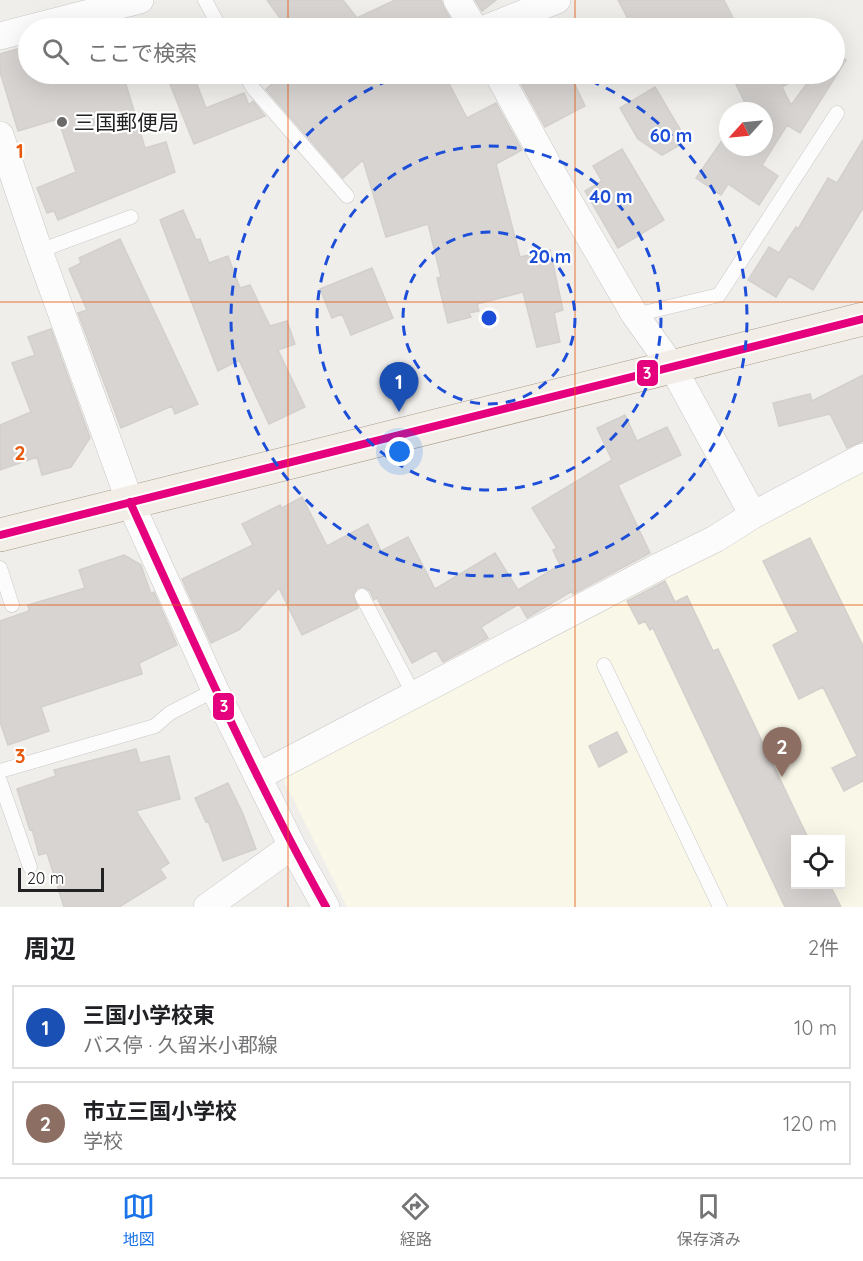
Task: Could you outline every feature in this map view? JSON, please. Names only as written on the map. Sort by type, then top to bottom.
[{"type":"main road","points":[[0,535],[863,319]]},
{"type":"street","points":[[70,18],[140,0]]},
{"type":"street","points":[[456,0],[468,18]]},
{"type":"street","points":[[512,18],[557,0]]},
{"type":"street","points":[[0,36],[18,31]]},
{"type":"street","points":[[503,84],[635,315],[673,368],[753,515]]},
{"type":"street","points":[[0,135],[39,251],[130,502],[215,690],[292,846],[326,907]]},
{"type":"street","points":[[259,776],[715,539],[753,515],[863,457]]},
{"type":"street","points":[[207,907],[292,846]]},
{"type":"lane","points":[[205,0],[215,18]]},
{"type":"lane","points":[[251,84],[347,195]]},
{"type":"lane","points":[[635,315],[719,295],[837,113]]},
{"type":"lane","points":[[39,251],[131,217]]},
{"type":"lane","points":[[0,568],[12,605]]},
{"type":"lane","points":[[362,596],[414,695]]},
{"type":"lane","points":[[604,665],[720,907]]},
{"type":"lane","points":[[0,771],[155,726],[170,712],[215,690]]},
{"type":"lane","points":[[0,781],[30,867]]},
{"type":"shaded area","points":[[863,468],[863,907],[347,907],[284,781],[287,773],[729,544]]},
{"type":"building","points":[[267,0],[343,0],[357,18],[280,18]]},
{"type":"building","points":[[395,0],[441,0],[450,18],[357,18]]},
{"type":"building","points":[[475,0],[496,0],[482,11]]},
{"type":"building","points":[[618,0],[724,0],[733,18],[628,18]]},
{"type":"building","points":[[18,49],[18,84],[126,84],[145,148],[166,142],[175,172],[58,220],[54,211],[47,213],[37,188],[76,172],[58,119],[18,131],[0,72],[0,54]]},
{"type":"building","points":[[170,84],[197,84],[206,108],[244,93],[249,105],[253,101],[265,116],[194,144]]},
{"type":"building","points":[[272,84],[449,84],[467,118],[496,103],[522,150],[496,164],[520,257],[550,250],[563,310],[554,313],[560,342],[537,347],[523,292],[477,304],[479,311],[469,313],[471,317],[448,323],[437,278],[441,277],[428,224],[386,237],[363,160],[343,178],[266,89]]},
{"type":"building","points":[[521,84],[575,84],[585,106],[545,127]]},
{"type":"building","points":[[736,84],[787,84],[782,87],[791,105],[807,84],[831,84],[800,133],[787,125],[773,147],[773,102],[745,102]]},
{"type":"building","points":[[655,87],[687,141],[662,155],[638,139],[620,108]]},
{"type":"building","points":[[863,140],[863,208],[813,290],[789,276],[776,297],[748,280],[769,247],[779,253],[796,227],[798,229],[828,178],[837,183]]},
{"type":"building","points":[[719,145],[719,156],[768,156],[762,165],[778,176],[759,205],[728,184],[721,195],[696,178]]},
{"type":"building","points":[[622,149],[664,220],[618,248],[585,191],[602,181],[593,166]]},
{"type":"building","points":[[183,210],[196,240],[200,239],[209,263],[228,256],[240,288],[250,285],[270,326],[287,321],[295,344],[278,350],[305,407],[269,424],[239,360],[218,371],[160,220]]},
{"type":"building","points":[[120,239],[198,404],[175,414],[172,406],[121,428],[78,313],[87,310],[69,269],[81,263],[79,258]]},
{"type":"building","points":[[372,268],[393,318],[351,335],[342,314],[332,318],[320,289]]},
{"type":"building","points":[[51,329],[90,438],[71,467],[42,475],[37,457],[0,470],[0,425],[31,412],[12,363],[35,355],[28,337]]},
{"type":"building","points":[[863,375],[863,441],[847,448],[830,414],[779,426],[773,403],[810,394],[812,401]]},
{"type":"building","points":[[625,415],[637,441],[667,427],[681,455],[618,485],[650,553],[573,594],[572,591],[527,618],[519,604],[481,627],[488,638],[443,662],[436,650],[412,663],[377,598],[374,600],[370,591],[363,587],[357,588],[353,595],[358,608],[302,635],[279,588],[239,630],[211,643],[182,579],[253,545],[242,524],[280,505],[282,508],[302,497],[327,546],[368,524],[381,551],[408,537],[435,589],[495,553],[518,590],[560,565],[553,550],[557,548],[532,508],[612,460],[597,428]]},
{"type":"building","points":[[810,538],[863,646],[863,781],[844,791],[832,768],[857,756],[823,687],[799,699],[773,645],[798,632],[763,561]]},
{"type":"building","points":[[124,555],[141,565],[151,594],[154,592],[177,645],[139,663],[142,674],[41,707],[49,731],[8,745],[0,722],[0,621],[29,611],[28,605],[85,588],[79,570]]},
{"type":"building","points":[[665,581],[675,602],[687,596],[713,651],[718,649],[807,835],[791,835],[791,889],[832,889],[841,907],[785,907],[653,628],[650,630],[645,621],[639,624],[627,601]]},
{"type":"building","points":[[617,732],[627,752],[599,767],[589,746]]},
{"type":"building","points":[[136,749],[140,763],[169,756],[180,799],[136,811],[169,863],[160,869],[166,878],[119,907],[64,907],[47,853],[39,855],[17,789],[56,776],[54,770]]},
{"type":"building","points":[[228,783],[256,849],[223,861],[208,821],[206,822],[195,798]]},
{"type":"transit line","name":"3","points":[[0,535],[863,319]]},
{"type":"transit line","name":"3","points":[[130,502],[248,757],[326,907]]},
{"type":"place","name":"三国郵便局","points":[[62,122]]},
{"type":"place","name":"三国小学校東","points":[[399,412]]},
{"type":"place","name":"市立三国小学校","points":[[782,777]]}]
